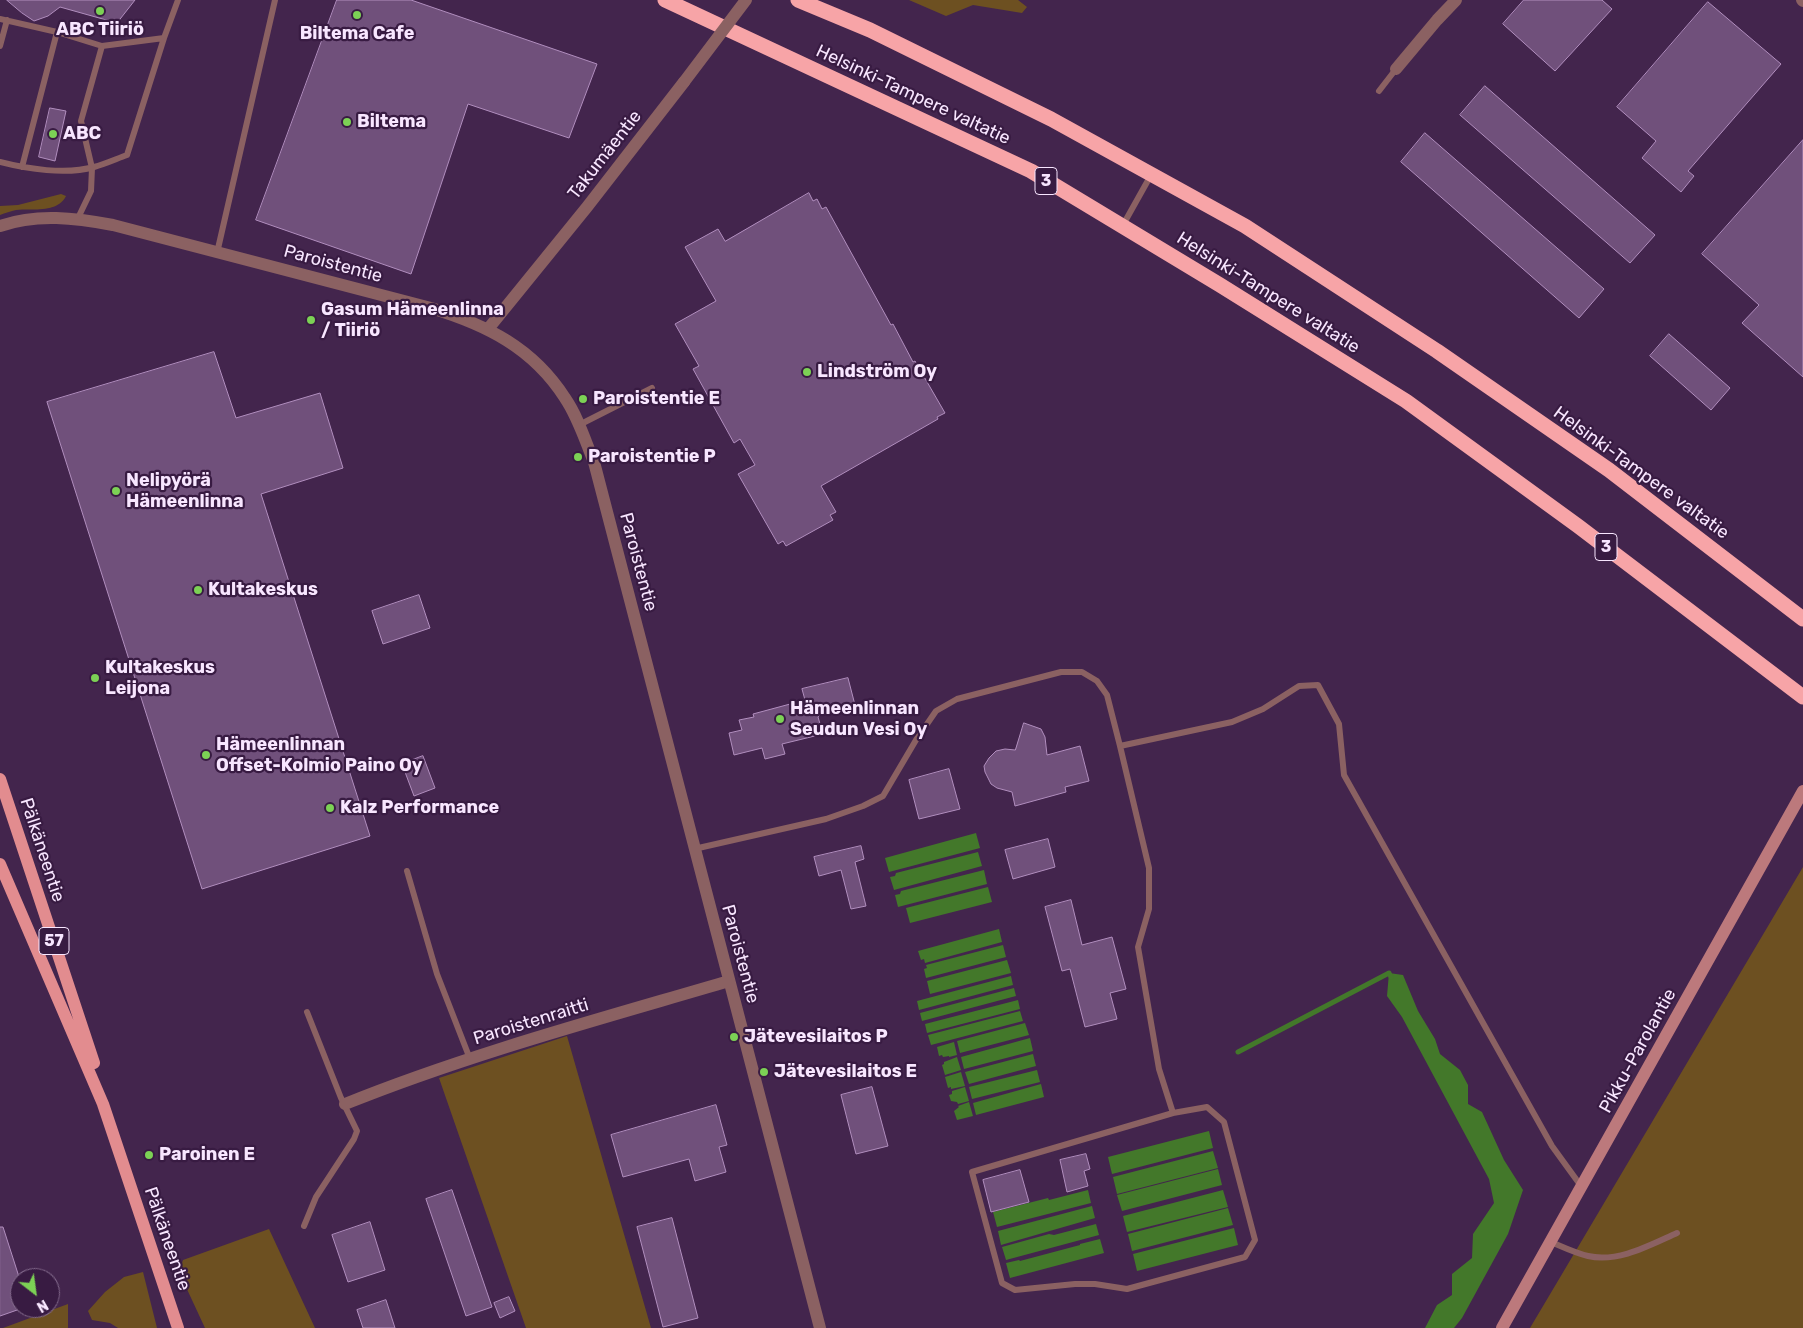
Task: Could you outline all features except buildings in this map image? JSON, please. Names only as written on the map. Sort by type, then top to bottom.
[{"type":"highway","name":"Helsinki-Tampere valtatie","points":[[665,0],[1031,171],[1220,285],[1406,401],[1578,526],[1803,697]]},
{"type":"highway","name":"Helsinki-Tampere valtatie","points":[[798,0],[870,30],[1034,110],[1245,226],[1437,351],[1609,470],[1803,619]]},
{"type":"main road","name":"Pälkäneentie","points":[[0,779],[96,1069],[103,1104]]},
{"type":"main road","name":"Pikku-Parolantie","points":[[1502,1328],[1803,791]]},
{"type":"main road","name":"Pälkäneentie","points":[[0,864],[103,1104],[178,1326]]},
{"type":"street","name":"Takumäentie","points":[[488,329],[587,207],[746,0]]},
{"type":"street","points":[[1396,69],[1456,0]]},
{"type":"street","name":"Paroistentie","points":[[0,226],[28,220],[78,218],[113,225],[431,308],[466,318],[488,329],[532,360],[550,377],[567,400],[594,462],[820,1328]]},
{"type":"street","name":"Paroistenraitti","points":[[344,1104],[381,1089],[470,1059],[729,981]]},
{"type":"lane","points":[[0,162],[56,171],[92,168],[127,155],[178,0]]},
{"type":"lane","points":[[217,253],[275,0]]},
{"type":"lane","points":[[0,46],[3,19],[57,32],[102,46],[164,38]]},
{"type":"lane","points":[[22,167],[57,32]]},
{"type":"lane","points":[[78,218],[91,191],[92,168],[81,122],[102,46]]},
{"type":"lane","points":[[1379,91],[1396,69]]},
{"type":"lane","points":[[1122,226],[1152,174]]},
{"type":"lane","points":[[579,425],[652,388]]},
{"type":"lane","points":[[694,849],[826,819],[863,806],[883,796],[916,740],[936,711],[957,699],[1061,672],[1082,672],[1097,681],[1107,695],[1149,868],[1149,909],[1138,947],[1159,1069],[1174,1113]]},
{"type":"lane","points":[[1120,746],[1232,722],[1263,709],[1299,686],[1318,685],[1339,724],[1344,775],[1552,1146],[1582,1187]]},
{"type":"lane","points":[[407,871],[437,974],[470,1059]]},
{"type":"lane","points":[[304,1226],[316,1197],[354,1139],[357,1131],[344,1104],[307,1012]]},
{"type":"lane","points":[[1207,1107],[1224,1122],[1255,1240],[1245,1257],[1127,1289],[1094,1284],[1075,1284],[1015,1290],[1002,1283],[972,1172],[1174,1113],[1207,1107]]},
{"type":"lane","points":[[1551,1242],[1588,1256],[1607,1258],[1634,1251],[1677,1233]]},
{"type":"shaded area","points":[[909,0],[1018,0],[1027,7],[1022,13],[973,5],[946,16]]},
{"type":"shaded area","points":[[61,194],[66,196],[57,206],[44,209],[16,210],[0,215],[0,206],[18,205]]},
{"type":"shaded area","points":[[976,833],[980,848],[889,872],[885,858]]},
{"type":"shaded area","points":[[978,852],[982,866],[894,890],[890,877],[895,876],[896,873]]},
{"type":"shaded area","points":[[1803,867],[1803,1328],[1530,1328],[1565,1269]]},
{"type":"shaded area","points":[[984,870],[987,884],[898,907],[895,895],[900,894],[901,891]]},
{"type":"shaded area","points":[[988,887],[992,902],[910,923],[906,908]]},
{"type":"shaded area","points":[[999,929],[1002,942],[925,963],[924,959],[921,960],[918,951]]},
{"type":"shaded area","points":[[1003,945],[1006,957],[926,978],[924,969],[927,968],[926,965]]},
{"type":"shaded area","points":[[1007,960],[1011,973],[930,994],[927,981]]},
{"type":"shaded area","points":[[1389,973],[1403,975],[1418,1011],[1435,1039],[1440,1054],[1460,1070],[1468,1085],[1468,1104],[1482,1112],[1504,1160],[1523,1190],[1508,1234],[1462,1318],[1454,1328],[1425,1328],[1437,1305],[1452,1295],[1452,1274],[1472,1258],[1473,1234],[1494,1203],[1489,1179],[1402,1017],[1387,996]]},
{"type":"shaded area","points":[[1011,976],[1013,985],[919,1010],[917,1001]]},
{"type":"shaded area","points":[[1014,988],[1016,996],[922,1021],[920,1013]]},
{"type":"shaded area","points":[[1018,1000],[1020,1009],[927,1033],[925,1024]]},
{"type":"shaded area","points":[[1020,1011],[1023,1021],[931,1045],[928,1035]]},
{"type":"shaded area","points":[[1025,1023],[1029,1035],[960,1053],[957,1041]]},
{"type":"shaded area","points":[[567,1036],[651,1328],[526,1328],[439,1078]]},
{"type":"shaded area","points":[[1030,1038],[1033,1051],[964,1069],[961,1057]]},
{"type":"shaded area","points":[[954,1042],[957,1055],[949,1057],[939,1056],[937,1047]]},
{"type":"shaded area","points":[[1033,1054],[1036,1066],[969,1084],[965,1072]]},
{"type":"shaded area","points":[[957,1057],[961,1070],[945,1075],[942,1065],[944,1062]]},
{"type":"shaded area","points":[[1037,1070],[1040,1082],[972,1099],[969,1087]]},
{"type":"shaded area","points":[[961,1072],[965,1086],[948,1088],[945,1077]]},
{"type":"shaded area","points":[[1041,1084],[1044,1097],[976,1115],[973,1103]]},
{"type":"shaded area","points":[[965,1087],[969,1101],[958,1104],[951,1101],[949,1095],[952,1094],[952,1091]]},
{"type":"shaded area","points":[[969,1102],[973,1116],[957,1120],[954,1111],[958,1106]]},
{"type":"shaded area","points":[[1209,1131],[1213,1148],[1112,1174],[1108,1157]]},
{"type":"shaded area","points":[[1213,1151],[1218,1168],[1117,1194],[1113,1177]]},
{"type":"shaded area","points":[[1218,1169],[1222,1185],[1122,1211],[1117,1195]]},
{"type":"shaded area","points":[[1088,1190],[1091,1203],[997,1227],[993,1212]]},
{"type":"shaded area","points":[[1223,1190],[1228,1207],[1127,1232],[1123,1216]]},
{"type":"shaded area","points":[[1092,1206],[1095,1218],[1001,1245],[998,1231]]},
{"type":"shaded area","points":[[1228,1208],[1233,1225],[1132,1251],[1128,1234]]},
{"type":"shaded area","points":[[1096,1224],[1099,1235],[1006,1260],[1002,1247]]},
{"type":"shaded area","points":[[1234,1228],[1238,1245],[1137,1271],[1133,1254]]},
{"type":"shaded area","points":[[269,1229],[315,1328],[205,1328],[179,1272],[183,1260]]},
{"type":"shaded area","points":[[1100,1239],[1104,1253],[1010,1278],[1006,1263],[1020,1261]]},
{"type":"shaded area","points":[[143,1272],[157,1328],[118,1328],[110,1323],[92,1320],[88,1311],[105,1292],[124,1277]]},
{"type":"shaded area","points":[[68,1304],[68,1328],[3,1328],[30,1318],[60,1318],[60,1307]]},
{"type":"waterway","points":[[1238,1052],[1389,973],[1391,977]]},
{"type":"place","name":"ABC Tiiriö","points":[[100,11]]},
{"type":"place","name":"Biltema Cafe","points":[[357,15]]},
{"type":"place","name":"Biltema","points":[[347,122]]},
{"type":"place","name":"ABC","points":[[53,134]]},
{"type":"place","name":"Gasum Hämeenlinna / Tiiriö","points":[[311,320]]},
{"type":"place","name":"Lindström Oy","points":[[807,372]]},
{"type":"place","name":"Paroistentie E","points":[[583,399]]},
{"type":"place","name":"Paroistentie P","points":[[578,457]]},
{"type":"place","name":"Nelipyörä Hämeenlinna","points":[[116,491]]},
{"type":"place","name":"Kultakeskus","points":[[198,590]]},
{"type":"place","name":"Kultakeskus Leijona","points":[[95,678]]},
{"type":"place","name":"Hämeenlinnan Seudun Vesi Oy","points":[[780,719]]},
{"type":"place","name":"Hämeenlinnan Offset-Kolmio Paino Oy","points":[[206,755]]},
{"type":"place","name":"Kalz Performance","points":[[330,808]]},
{"type":"place","name":"Jätevesilaitos P","points":[[734,1037]]},
{"type":"place","name":"Jätevesilaitos E","points":[[764,1072]]},
{"type":"place","name":"Paroinen E","points":[[149,1155]]}]
